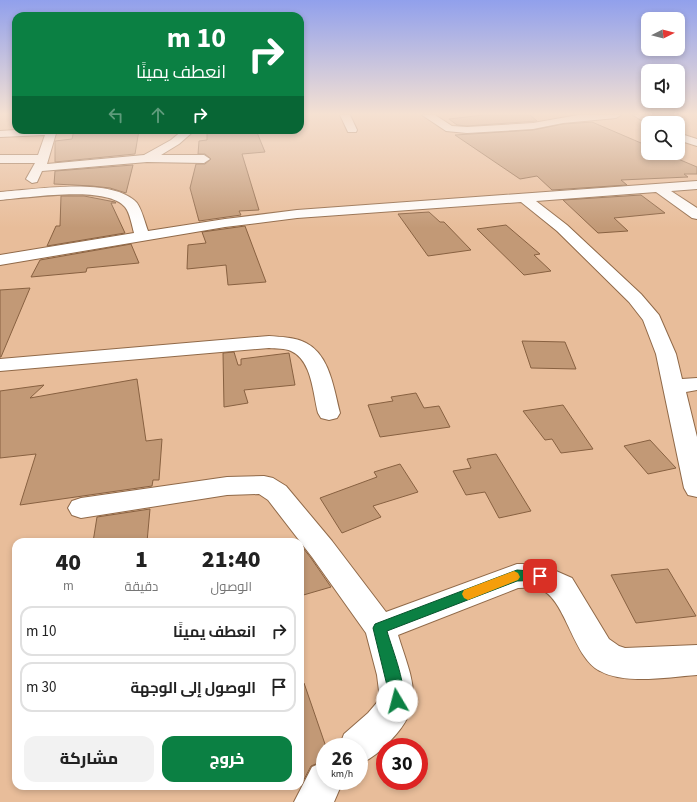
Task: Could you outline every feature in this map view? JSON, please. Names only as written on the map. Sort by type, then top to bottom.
[{"type":"street","points":[[22,194],[41,164],[45,152]]},
{"type":"street","points":[[147,158],[157,152]]},
{"type":"street","points":[[0,160],[41,164],[147,158],[204,159]]},
{"type":"street","points":[[0,260],[226,223],[297,214],[523,197],[660,189],[697,184]]},
{"type":"street","points":[[660,189],[697,215]]},
{"type":"street","points":[[0,196],[88,190],[111,193],[131,205],[143,237]]},
{"type":"street","points":[[523,197],[562,228],[635,298],[652,319],[666,354],[697,488]]},
{"type":"street","points":[[0,366],[268,342],[286,343],[300,347],[310,355],[315,365],[329,413]]},
{"type":"street","points":[[673,387],[697,384]]},
{"type":"street","points":[[81,508],[227,486],[264,485],[277,493],[322,549],[380,628],[395,682],[397,701],[390,714],[366,738]]},
{"type":"street","points":[[380,628],[517,576],[540,576],[562,587],[598,650],[611,660],[625,663],[697,660]]},
{"type":"street","points":[[313,802],[320,790]]},
{"type":"building","points":[[55,152],[135,152],[135,154],[55,162]]},
{"type":"building","points":[[198,152],[260,152],[242,154],[259,210],[239,211],[241,215],[199,221],[190,188],[196,164],[205,164],[211,159],[205,154],[198,154]]},
{"type":"building","points":[[481,152],[641,152],[641,160],[680,160],[697,167],[697,174],[684,174],[688,177],[621,180],[627,185],[552,190],[537,176],[520,179]]},
{"type":"building","points":[[133,165],[126,193],[110,188],[54,184],[55,171]]},
{"type":"building","points":[[641,195],[665,213],[614,218],[628,231],[598,233],[563,200]]},
{"type":"building","points":[[61,196],[84,196],[115,202],[116,203],[111,203],[125,233],[47,246],[56,226],[60,226]]},
{"type":"building","points":[[429,212],[440,222],[444,222],[471,250],[428,256],[398,214]]},
{"type":"building","points":[[506,225],[540,254],[534,255],[551,271],[524,275],[477,229]]},
{"type":"building","points":[[245,226],[266,282],[228,285],[226,265],[187,269],[188,245],[206,243],[202,232]]},
{"type":"building","points":[[131,244],[139,263],[87,268],[86,272],[31,277],[40,260]]},
{"type":"building","points":[[30,288],[1,357],[0,357],[0,290]]},
{"type":"building","points":[[522,341],[565,342],[576,369],[531,368]]},
{"type":"building","points":[[234,352],[238,365],[241,365],[241,359],[289,353],[295,385],[244,390],[248,403],[224,407],[223,353]]},
{"type":"building","points":[[137,379],[146,441],[162,439],[159,480],[153,480],[152,486],[20,505],[36,454],[0,458],[0,391],[44,385],[30,398]]},
{"type":"building","points":[[416,393],[424,408],[439,406],[450,427],[380,437],[368,405],[393,401],[391,397]]},
{"type":"building","points":[[563,405],[593,449],[561,453],[552,439],[545,440],[523,411]]},
{"type":"building","points":[[650,440],[676,468],[648,474],[624,446]]},
{"type":"building","points":[[496,454],[531,511],[499,518],[485,492],[466,495],[453,471],[471,468],[467,459]]},
{"type":"building","points":[[400,464],[418,492],[373,506],[381,517],[342,533],[320,498],[377,477],[374,472]]},
{"type":"building","points":[[150,509],[147,538],[94,538],[97,517]]},
{"type":"building","points":[[304,549],[311,558],[331,587],[304,595]]},
{"type":"building","points":[[668,569],[696,616],[636,623],[611,575]]},
{"type":"building","points":[[304,683],[323,738],[316,738],[316,764],[311,766],[304,779]]},
{"type":"slow traffic","points":[[468,594],[514,577]]},
{"type":"route","points":[[397,701],[395,682],[380,628],[517,576],[540,576]]}]
